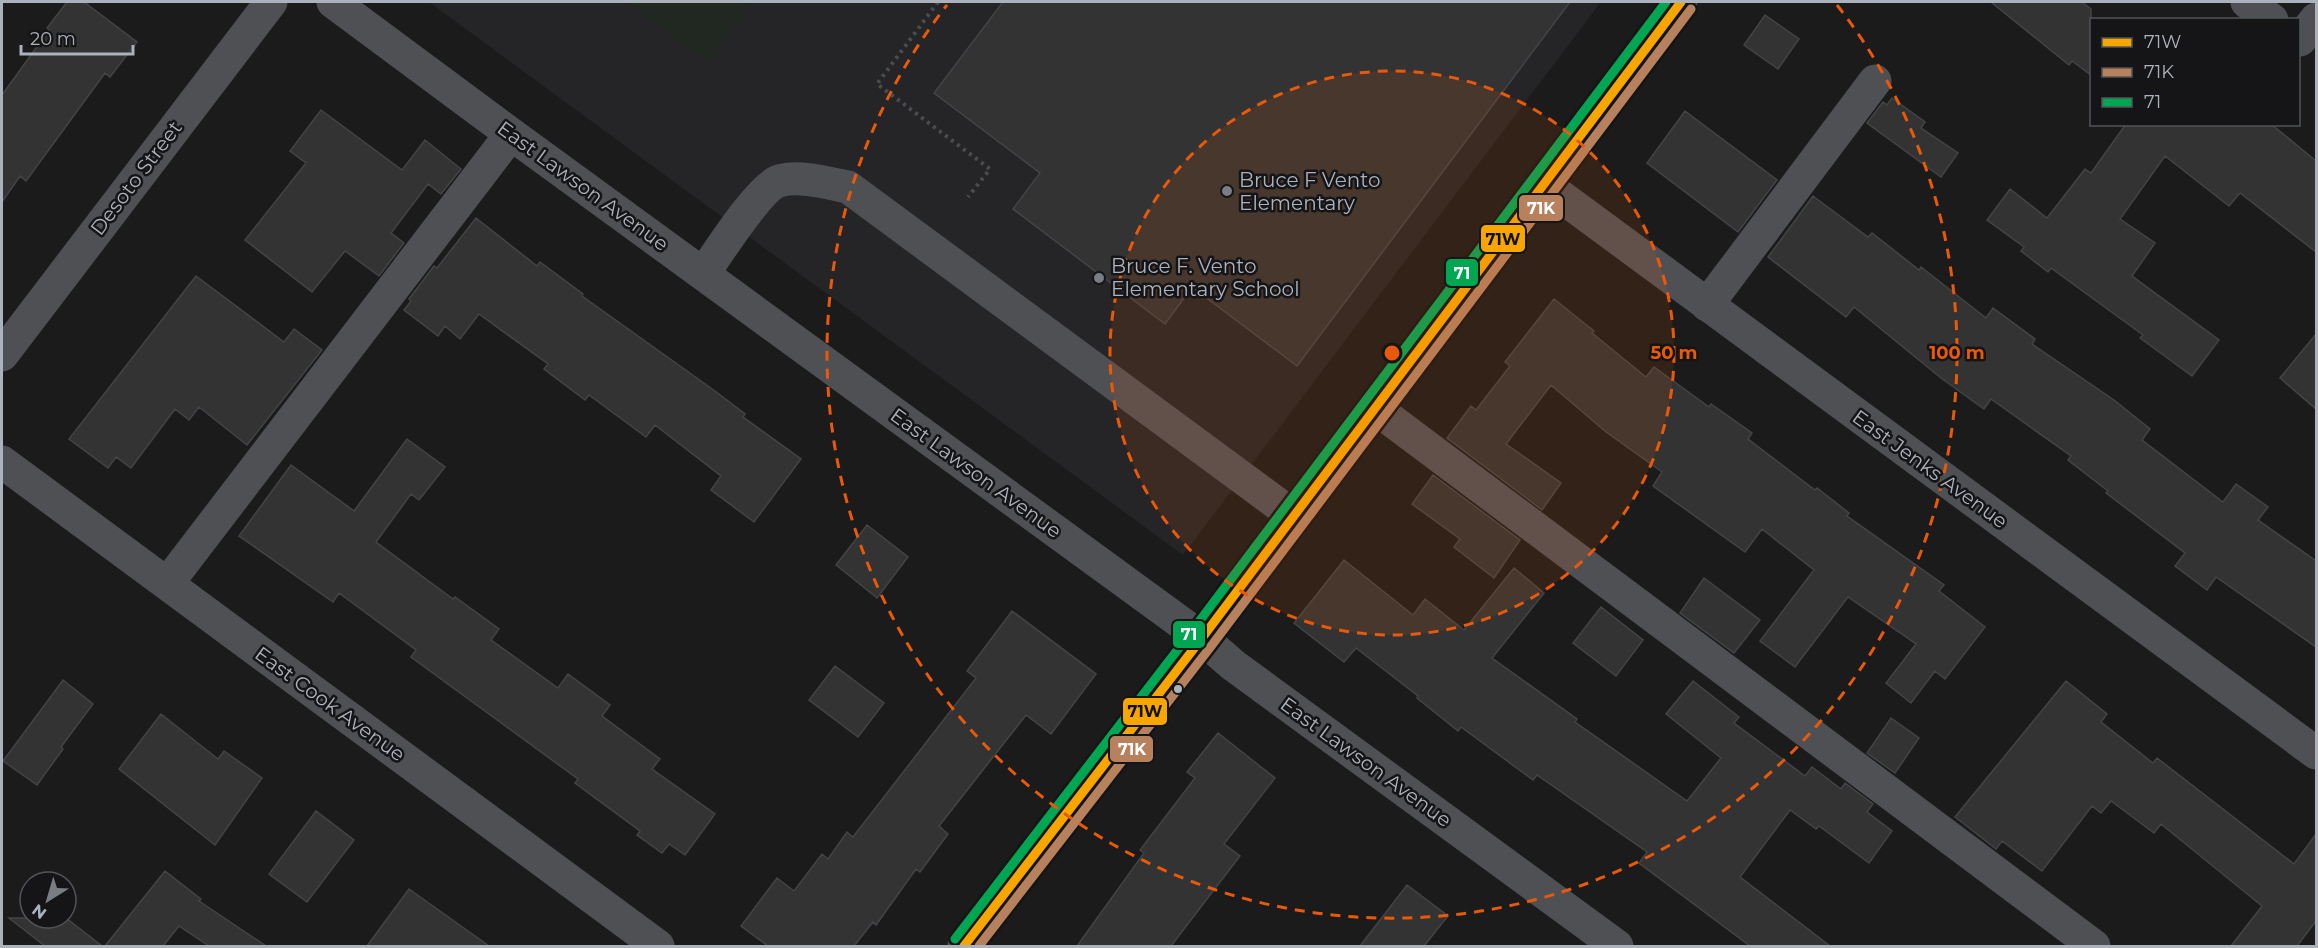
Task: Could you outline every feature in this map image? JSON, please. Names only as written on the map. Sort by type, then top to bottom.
[{"type":"street","name":"Desoto Street","points":[[2,355],[271,2]]},
{"type":"street","name":"East Lawson Avenue","points":[[333,2],[1202,638],[1233,665],[1617,946]]},
{"type":"street","points":[[964,946],[1202,638],[1681,2]]},
{"type":"street","points":[[2247,2],[2269,18]]},
{"type":"street","points":[[1707,305],[1875,81]]},
{"type":"street","points":[[167,584],[511,134]]},
{"type":"street","points":[[704,273],[755,201],[778,181],[810,179],[848,187],[1294,516]]},
{"type":"street","name":"East Jenks Avenue","points":[[1544,184],[2316,753]]},
{"type":"street","points":[[1375,408],[2094,946]]},
{"type":"street","name":"East Cook Avenue","points":[[2,462],[658,946]]},
{"type":"path","points":[[938,2],[877,84],[990,169],[968,197]]},
{"type":"shaded area","name":"Bruce F. Vento Elementary School","points":[[429,2],[1601,2],[1183,555]]},
{"type":"shaded area","points":[[628,2],[753,2],[707,62]]},
{"type":"building","points":[[67,2],[84,2],[137,42],[110,77],[105,73],[26,181],[20,176],[2,202],[2,95]]},
{"type":"building","name":"Bruce F Vento Elementary","points":[[1003,2],[1570,2],[1297,366],[1192,287],[1165,324],[1013,209],[1040,173],[934,93]]},
{"type":"building","points":[[1991,2],[2082,2],[2091,9],[2090,74],[2072,61],[2069,65]]},
{"type":"building","points":[[1765,15],[1799,39],[1778,69],[1744,45]]},
{"type":"building","points":[[1892,98],[1925,122],[1921,128],[1958,153],[1941,177],[1867,123],[1883,102],[1887,105]]},
{"type":"building","points":[[321,110],[402,170],[425,140],[461,169],[441,194],[428,184],[391,233],[404,243],[379,276],[345,251],[312,292],[245,240],[306,163],[290,151]]},
{"type":"building","points":[[1685,111],[1777,180],[1738,232],[1647,163]]},
{"type":"building","points":[[2125,126],[2273,126],[2316,161],[2316,252],[2240,193],[2229,206],[2165,156],[2120,219],[2155,243],[2132,276],[2219,340],[2192,376],[2140,338],[2143,335],[2051,268],[2048,272],[2021,251],[2024,247],[1987,220],[2010,189],[2047,218],[2085,169],[2091,173]]},
{"type":"building","points":[[1813,196],[1868,237],[1872,233],[1919,270],[1921,267],[1986,318],[1993,308],[2035,339],[2032,344],[2114,400],[2150,429],[2142,440],[2223,502],[2236,484],[2268,507],[2258,520],[2316,561],[2316,647],[2216,577],[2207,590],[2175,566],[2185,553],[2106,493],[2108,491],[2068,460],[2071,456],[1991,399],[1984,409],[1941,378],[1854,307],[1846,317],[1768,257]]},
{"type":"building","points":[[476,218],[537,266],[540,262],[583,294],[582,296],[715,391],[745,414],[743,417],[801,459],[754,522],[711,490],[721,476],[655,425],[646,437],[589,395],[585,400],[544,369],[548,364],[479,314],[460,339],[445,326],[438,336],[404,310],[411,301],[409,299],[434,266],[437,268]]},
{"type":"building","points":[[196,276],[284,342],[294,329],[322,350],[247,445],[199,407],[189,420],[175,409],[131,468],[116,457],[108,468],[69,439]]},
{"type":"building","points":[[1554,299],[1646,377],[1654,367],[1709,407],[1711,404],[1752,433],[1748,439],[1815,490],[1817,488],[1849,513],[1847,516],[1944,585],[1939,591],[1985,627],[1945,679],[1935,671],[1911,703],[1886,683],[1916,644],[1848,597],[1795,667],[1760,641],[1814,570],[1762,529],[1745,552],[1653,486],[1662,472],[1606,432],[1551,385],[1506,444],[1561,483],[1542,510],[1447,438],[1471,406],[1476,410],[1510,366],[1505,362]]},
{"type":"building","points":[[2316,334],[2316,409],[2280,378]]},
{"type":"building","points":[[407,439],[445,467],[419,500],[411,494],[376,542],[453,599],[455,597],[499,629],[491,640],[558,688],[568,674],[610,705],[602,716],[660,759],[652,769],[715,814],[685,855],[669,844],[662,853],[637,835],[640,831],[575,783],[578,779],[411,657],[416,650],[339,593],[333,602],[239,536],[291,465],[354,511]]},
{"type":"building","points":[[1433,475],[1520,540],[1494,578],[1454,547],[1460,539],[1412,504]]},
{"type":"building","points":[[867,525],[908,557],[877,598],[836,565]]},
{"type":"building","points":[[1344,560],[1413,615],[1425,599],[1464,630],[1514,568],[1544,593],[1492,658],[1577,719],[1575,722],[1687,801],[1721,758],[1666,714],[1693,681],[1739,717],[1734,723],[1805,776],[1812,767],[1841,789],[1845,783],[1873,804],[1867,812],[1892,831],[1869,863],[1819,826],[1816,829],[1790,810],[1740,877],[1830,946],[1750,946],[1639,863],[1647,852],[1537,775],[1533,780],[1461,727],[1458,731],[1417,698],[1418,696],[1356,648],[1344,662],[1294,623]]},
{"type":"building","points":[[1704,578],[1760,620],[1734,653],[1680,613]]},
{"type":"building","points":[[1601,607],[1643,640],[1616,676],[1573,643]]},
{"type":"building","points":[[1012,611],[1096,674],[1051,734],[1026,715],[939,826],[948,834],[920,872],[916,869],[876,925],[873,922],[854,946],[768,946],[741,926],[777,878],[794,891],[822,854],[828,859],[847,832],[853,837],[976,678],[967,671]]},
{"type":"building","points":[[835,666],[884,703],[858,737],[809,700]]},
{"type":"building","points":[[63,680],[93,704],[61,747],[63,749],[37,785],[3,761]]},
{"type":"building","points":[[2066,681],[2107,714],[2101,722],[2153,763],[2157,758],[2294,864],[2316,834],[2316,921],[2297,946],[2231,946],[2262,906],[2161,824],[2154,833],[2111,801],[2101,813],[2092,806],[2042,871],[2002,841],[1996,849],[1955,817]]},
{"type":"building","points":[[161,714],[218,759],[224,751],[262,778],[215,845],[119,769]]},
{"type":"building","points":[[1891,718],[1919,738],[1895,773],[1867,753]]},
{"type":"building","points":[[1218,733],[1275,778],[1224,844],[1240,856],[1171,946],[1077,946],[1144,853],[1140,850],[1195,778],[1187,772]]},
{"type":"building","points":[[316,811],[354,840],[307,902],[269,874]]},
{"type":"building","points":[[165,871],[201,899],[199,901],[266,946],[209,946],[179,926],[163,946],[105,946]]},
{"type":"building","points":[[1407,885],[1448,916],[1424,946],[1360,946]]},
{"type":"building","points":[[409,889],[489,946],[367,946]]},
{"type":"building","points":[[9,918],[18,918],[18,925]]},
{"type":"building","points":[[78,927],[102,946],[45,946],[24,930],[78,930]]},
{"type":"transit line","name":"71","points":[[955,939],[1192,631],[1666,2]]},
{"type":"transit line","name":"71W","points":[[964,946],[1202,638],[1681,2]]},
{"type":"transit line","name":"71K","points":[[979,946],[1212,645],[1691,9]]},
{"type":"place","name":"Bruce F Vento Elementary","points":[[1227,191]]},
{"type":"place","name":"Bruce F. Vento Elementary School","points":[[1099,278]]}]
